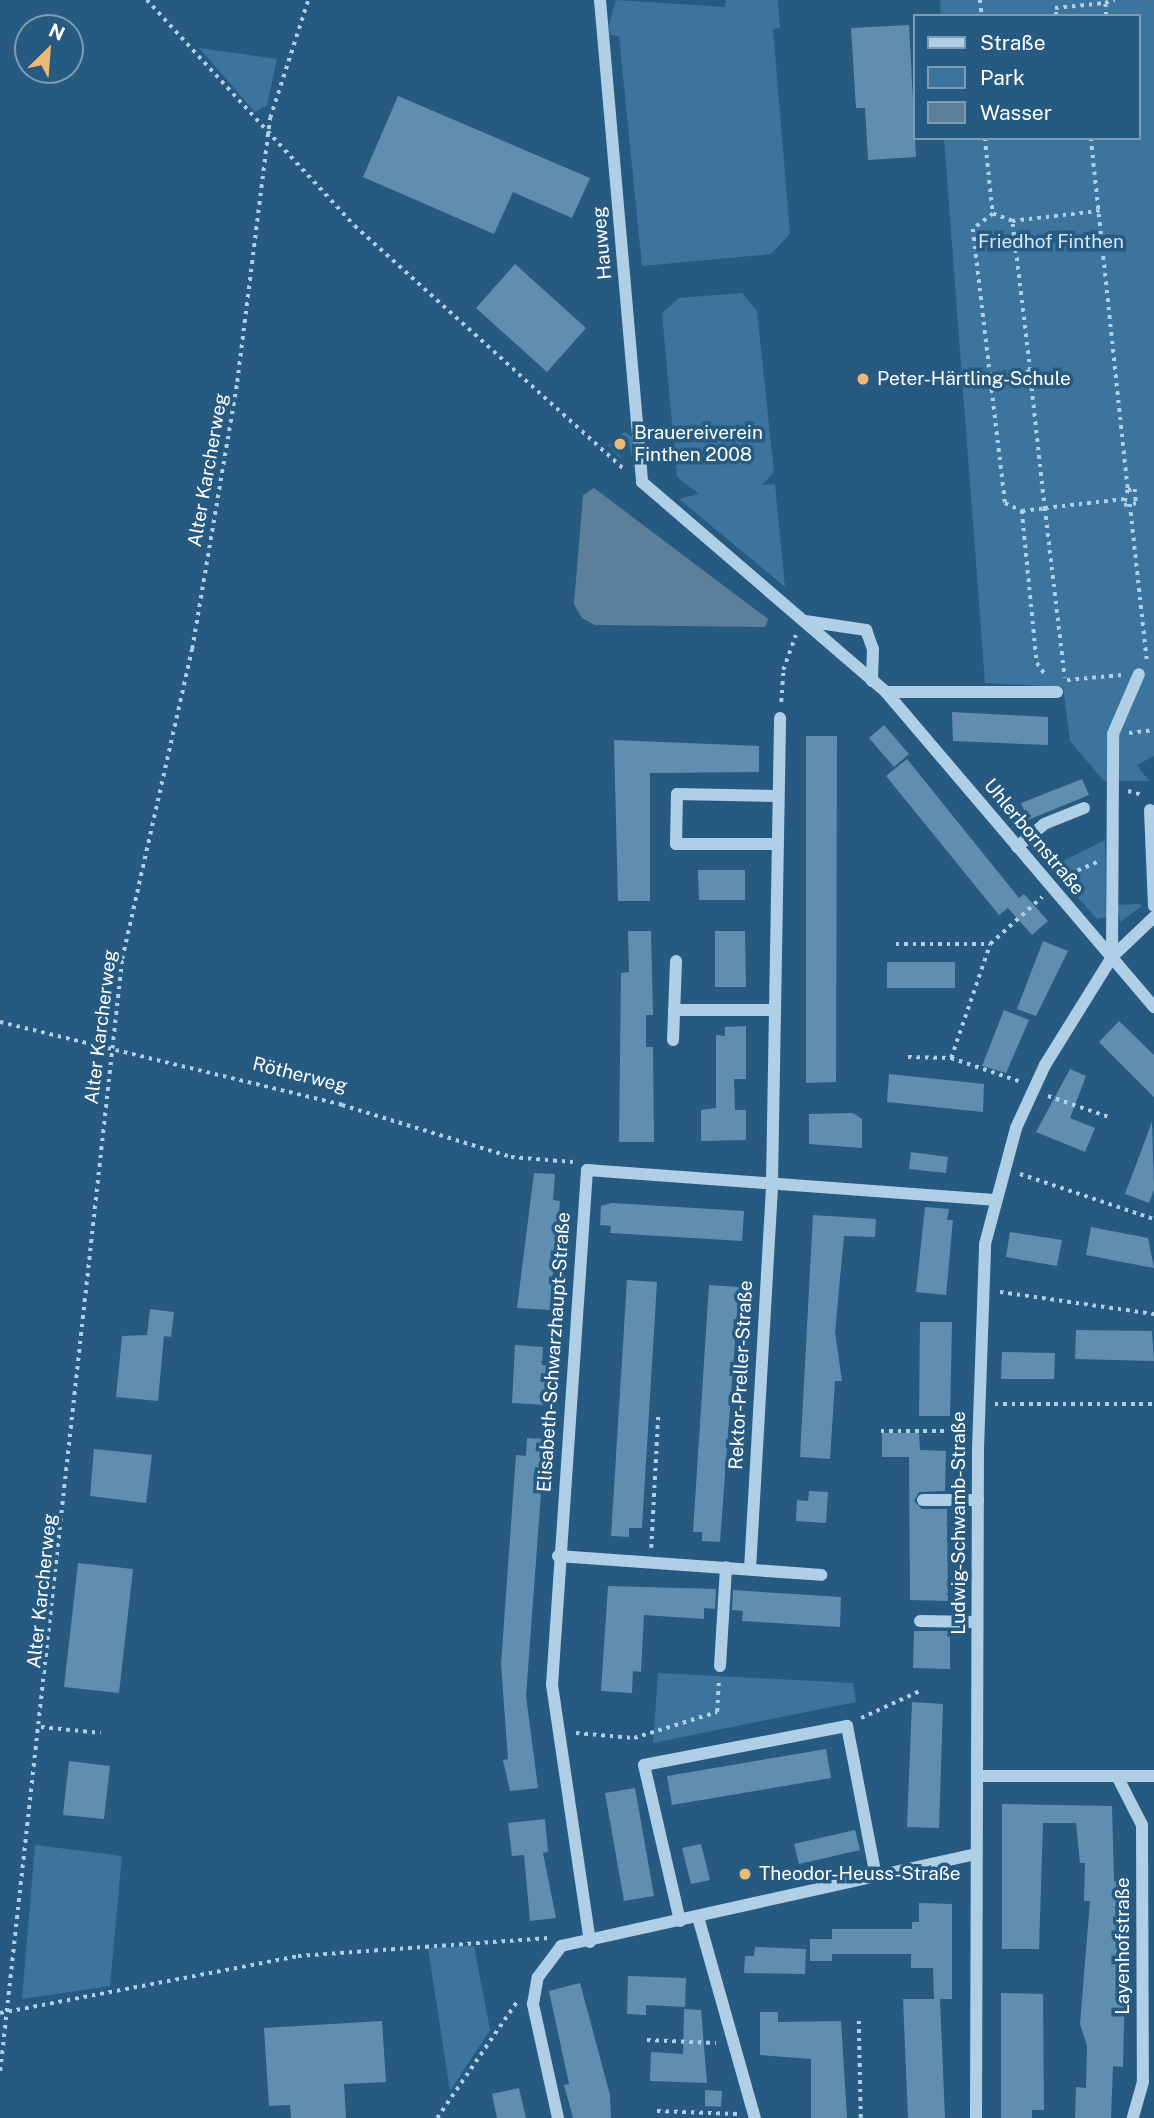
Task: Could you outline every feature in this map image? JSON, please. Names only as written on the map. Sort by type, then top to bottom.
[{"type":"street","name":"Hauweg","points":[[600,0],[642,482]]},
{"type":"street","name":"Uhlerbornstraße","points":[[642,482],[886,692],[1154,1007]]},
{"type":"street","points":[[805,621],[866,630],[873,649],[873,681]]},
{"type":"street","points":[[1112,957],[1111,857],[1115,721],[1139,674]]},
{"type":"street","points":[[886,692],[1057,692]]},
{"type":"street","points":[[772,1182],[780,718]]},
{"type":"street","points":[[776,844],[676,844],[677,794],[778,796]]},
{"type":"street","points":[[1017,847],[1045,824],[1084,808]]},
{"type":"street","points":[[1150,810],[1154,906]]},
{"type":"street","name":"Ludwig-Schwamb-Straße","points":[[976,2118],[976,1854],[980,1776],[977,1622],[980,1309],[994,1200],[1033,1089],[1112,957],[1154,917]]},
{"type":"street","points":[[673,1040],[676,961]]},
{"type":"street","points":[[674,1010],[774,1010]]},
{"type":"street","points":[[587,1170],[994,1200]]},
{"type":"street","name":"Elisabeth-Schwarzhaupt-Straße","points":[[587,1170],[558,1556],[552,1685],[556,1731],[590,1942]]},
{"type":"street","name":"Rektor-Preller-Straße","points":[[750,1569],[772,1182]]},
{"type":"street","points":[[923,1500],[978,1500]]},
{"type":"street","points":[[558,1556],[821,1575]]},
{"type":"street","points":[[720,1667],[726,1567]]},
{"type":"street","points":[[920,1621],[977,1622]]},
{"type":"street","points":[[680,1921],[644,1765],[847,1726],[876,1876]]},
{"type":"street","points":[[980,1776],[1154,1776]]},
{"type":"street","name":"Layenhofstraße","points":[[1118,1778],[1142,1825],[1143,2082],[1133,2118]]},
{"type":"street","points":[[558,2118],[533,2004],[538,1977],[554,1952],[570,1942],[590,1942],[976,1854]]},
{"type":"street","points":[[698,1917],[750,2116]]},
{"type":"path","points":[[147,0],[268,136],[449,316],[642,482]]},
{"type":"path","name":"Alter Karcherweg","points":[[0,2071],[41,1727],[122,959],[213,528],[268,136],[283,65],[309,0]]},
{"type":"path","points":[[1056,14],[1055,8],[1115,0]]},
{"type":"path","points":[[1105,3],[1106,14]]},
{"type":"path","points":[[985,140],[993,214]]},
{"type":"path","points":[[1091,140],[1128,490],[1124,499]]},
{"type":"path","points":[[993,214],[1012,221],[1099,211]]},
{"type":"path","points":[[993,214],[973,229],[1005,503],[1022,511],[1124,499],[1130,504],[1136,504],[1135,489],[1128,490]]},
{"type":"path","points":[[1012,221],[1065,680]]},
{"type":"path","points":[[992,376],[1030,371]]},
{"type":"path","points":[[1022,511],[1037,663],[1046,676],[1065,680],[1139,674],[1151,653],[1130,504]]},
{"type":"path","points":[[780,718],[783,670],[805,621]]},
{"type":"path","points":[[1112,790],[1142,792],[1150,810]]},
{"type":"path","points":[[1057,879],[1111,857]]},
{"type":"path","name":"Uhlerbornstraße","points":[[951,1058],[990,944],[1044,895]]},
{"type":"path","points":[[896,944],[990,944]]},
{"type":"path","name":"Rötherweg","points":[[0,1022],[111,1046],[342,1105],[511,1157],[572,1162],[587,1170]]},
{"type":"path","points":[[908,1057],[951,1058],[1023,1083]]},
{"type":"path","points":[[1043,1094],[1110,1117]]},
{"type":"path","points":[[1014,1171],[1154,1218]]},
{"type":"path","points":[[992,1291],[1154,1314]]},
{"type":"path","points":[[989,1404],[1154,1404]]},
{"type":"path","points":[[650,1561],[658,1414]]},
{"type":"path","points":[[881,1431],[966,1430]]},
{"type":"path","points":[[556,1731],[634,1738],[717,1712],[720,1667]]},
{"type":"path","points":[[847,1726],[920,1691]]},
{"type":"path","points":[[41,1727],[101,1732]]},
{"type":"path","points":[[0,2013],[298,1956],[540,1938],[570,1942]]},
{"type":"path","points":[[437,2118],[538,1977]]},
{"type":"path","points":[[859,2021],[861,2118]]},
{"type":"path","points":[[648,2040],[725,2043]]},
{"type":"path","points":[[657,2111],[750,2116]]},
{"type":"green space","points":[[616,0],[725,7],[726,0],[778,0],[780,28],[773,29],[790,234],[771,254],[642,266],[619,36],[610,35],[609,24]]},
{"type":"green space","name":"Friedhof Finthen","points":[[940,0],[1154,0],[1154,756],[1137,765],[1149,781],[1104,781],[1070,741],[1063,687],[985,683],[944,140],[1140,140],[1140,14],[941,14]]},
{"type":"green space","points":[[199,48],[277,59],[267,105],[255,112]]},
{"type":"green space","points":[[742,293],[757,311],[774,472],[762,485],[775,484],[785,587],[679,499],[699,494],[677,477],[662,313],[679,298]]},
{"type":"green space","points":[[624,432],[633,437],[632,458],[628,438],[612,443],[624,462],[608,445]]},
{"type":"green space","points":[[1105,840],[1106,917],[1097,919],[1051,867]]},
{"type":"green space","points":[[1140,904],[1142,906],[1120,922],[1117,905]]},
{"type":"green space","points":[[658,1673],[853,1683],[856,1702],[653,1743]]},
{"type":"green space","points":[[35,1845],[122,1856],[110,1986],[22,1999]]},
{"type":"green space","points":[[474,1946],[490,2030],[450,2091],[428,1948]]},
{"type":"water","points":[[594,488],[768,619],[765,627],[595,625],[582,618],[574,604],[583,495]]},
{"type":"building","points":[[909,25],[912,140],[915,140],[916,157],[868,160],[865,108],[856,108],[851,28]]},
{"type":"building","points":[[398,96],[590,178],[572,218],[513,192],[494,234],[363,177]]},
{"type":"building","points":[[515,264],[586,328],[547,372],[476,308]]},
{"type":"building","points":[[952,712],[1048,717],[1048,745],[953,741]]},
{"type":"building","points":[[884,725],[909,754],[894,767],[869,738]]},
{"type":"building","points":[[806,736],[837,736],[836,1082],[806,1083]]},
{"type":"building","points":[[614,740],[759,746],[759,772],[650,773],[650,901],[618,901]]},
{"type":"building","points":[[907,759],[1019,898],[1024,894],[1048,921],[1032,935],[1008,908],[1014,903],[999,915],[886,776]]},
{"type":"building","points":[[1082,779],[1089,795],[1028,820],[1021,803]]},
{"type":"building","points":[[698,870],[745,870],[745,900],[699,900]]},
{"type":"building","points":[[628,931],[651,931],[653,1015],[646,1015],[646,1047],[653,1047],[654,1142],[619,1142],[621,973],[629,972]]},
{"type":"building","points":[[715,931],[745,931],[746,987],[715,987]]},
{"type":"building","points":[[1043,941],[1068,951],[1036,1016],[1017,1009]]},
{"type":"building","points":[[887,962],[955,962],[955,988],[887,988]]},
{"type":"building","points":[[1004,1010],[1029,1020],[1006,1073],[982,1066]]},
{"type":"building","points":[[1119,1021],[1154,1055],[1154,1097],[1099,1042]]},
{"type":"building","points":[[746,1026],[746,1079],[734,1079],[735,1110],[746,1110],[746,1140],[701,1141],[701,1110],[716,1108],[716,1035],[725,1036],[725,1027]]},
{"type":"building","points":[[1070,1069],[1086,1076],[1070,1118],[1095,1128],[1085,1152],[1036,1132]]},
{"type":"building","points":[[889,1074],[984,1084],[983,1112],[887,1102]]},
{"type":"building","points":[[853,1113],[862,1119],[862,1148],[809,1144],[809,1114]]},
{"type":"building","points":[[1152,1122],[1154,1190],[1149,1203],[1125,1194]]},
{"type":"building","points":[[911,1152],[948,1157],[946,1173],[909,1169]]},
{"type":"building","points":[[534,1173],[555,1174],[553,1200],[560,1201],[550,1310],[517,1308]]},
{"type":"building","points":[[612,1203],[744,1211],[742,1241],[610,1233],[611,1226],[600,1225],[601,1206]]},
{"type":"building","points":[[925,1207],[949,1209],[947,1220],[953,1220],[946,1295],[916,1292]]},
{"type":"building","points":[[813,1215],[876,1219],[875,1237],[844,1236],[835,1332],[842,1381],[835,1381],[830,1459],[800,1457]]},
{"type":"building","points":[[1091,1227],[1148,1238],[1154,1268],[1086,1255]]},
{"type":"building","points":[[1010,1232],[1062,1240],[1057,1266],[1006,1257]]},
{"type":"building","points":[[627,1280],[657,1282],[642,1528],[629,1528],[629,1537],[611,1536]]},
{"type":"building","points":[[709,1285],[739,1287],[720,1542],[702,1541],[702,1532],[693,1532]]},
{"type":"building","points":[[150,1309],[174,1312],[171,1337],[164,1336],[158,1401],[116,1397],[122,1336],[147,1335]]},
{"type":"building","points":[[920,1322],[952,1322],[950,1416],[919,1416]]},
{"type":"building","points":[[1076,1330],[1152,1331],[1154,1361],[1075,1359]]},
{"type":"building","points":[[515,1345],[543,1347],[542,1365],[550,1366],[548,1405],[512,1403]]},
{"type":"building","points":[[1002,1352],[1055,1353],[1054,1379],[1001,1379]]},
{"type":"building","points":[[882,1433],[919,1433],[920,1450],[946,1451],[945,1491],[919,1492],[914,1501],[922,1509],[947,1509],[948,1601],[910,1600],[909,1457],[882,1457]]},
{"type":"building","points":[[527,1438],[545,1439],[526,1696],[538,1788],[510,1791],[503,1760],[508,1759],[501,1664],[516,1455],[526,1456]]},
{"type":"building","points":[[94,1449],[152,1455],[146,1503],[90,1496]]},
{"type":"building","points":[[809,1491],[828,1492],[826,1523],[796,1521],[797,1500],[808,1501]]},
{"type":"building","points":[[78,1563],[133,1569],[119,1693],[64,1687]]},
{"type":"building","points":[[608,1586],[716,1589],[715,1609],[704,1608],[704,1619],[644,1615],[641,1672],[633,1671],[632,1693],[601,1691]]},
{"type":"building","points":[[733,1590],[841,1597],[840,1627],[742,1621],[743,1611],[732,1610]]},
{"type":"building","points":[[914,1631],[950,1631],[950,1669],[913,1668]]},
{"type":"building","points":[[912,1702],[943,1704],[939,1828],[907,1827]]},
{"type":"building","points":[[826,1749],[831,1778],[672,1805],[667,1776]]},
{"type":"building","points":[[69,1761],[110,1766],[104,1819],[63,1815]]},
{"type":"building","points":[[635,1788],[654,1896],[624,1901],[605,1793]]},
{"type":"building","points":[[1002,1804],[1112,1806],[1114,1881],[1121,1882],[1124,1902],[1118,1964],[1125,1984],[1123,2067],[1113,2066],[1111,2118],[1075,2118],[1076,2087],[1086,2088],[1087,2046],[1080,2024],[1090,1901],[1084,1901],[1085,1863],[1080,1863],[1076,1823],[1043,1823],[1039,1949],[1002,1949]]},
{"type":"building","points":[[545,1819],[548,1852],[543,1853],[556,1918],[530,1921],[524,1855],[512,1856],[508,1823]]},
{"type":"building","points":[[855,1830],[860,1850],[799,1864],[794,1844]]},
{"type":"building","points":[[701,1844],[710,1880],[691,1884],[682,1848]]},
{"type":"building","points":[[919,1903],[952,1904],[952,1999],[940,1999],[945,2118],[908,2118],[903,1999],[934,1999],[933,1968],[911,1968],[911,1954],[832,1954],[832,1929],[912,1929],[912,1922],[919,1922]]},
{"type":"building","points":[[810,1939],[832,1939],[832,1961],[810,1961]]},
{"type":"building","points":[[755,1947],[806,1949],[805,1974],[744,1973],[745,1956],[754,1956]]},
{"type":"building","points":[[628,1976],[686,1978],[685,2007],[646,2005],[646,2015],[627,2014]]},
{"type":"building","points":[[580,1983],[610,2095],[611,2118],[573,2118],[564,2085],[569,2084],[549,1991]]},
{"type":"building","points":[[1001,1993],[1043,1994],[1044,2110],[1032,2110],[1032,2118],[1001,2118]]},
{"type":"building","points":[[684,2009],[701,2010],[707,2083],[650,2081],[651,2052],[683,2054]]},
{"type":"building","points":[[760,2012],[778,2012],[778,2022],[841,2021],[847,2118],[811,2118],[811,2059],[760,2055]]},
{"type":"building","points":[[382,2021],[386,2082],[344,2084],[346,2118],[291,2118],[290,2105],[269,2106],[264,2028]]},
{"type":"building","points":[[519,2088],[526,2118],[497,2118],[492,2094]]},
{"type":"building","points":[[705,2090],[722,2091],[721,2107],[705,2106]]},
{"type":"place","name":"Peter-Härtling-Schule","points":[[863,379]]},
{"type":"place","name":"Brauereiverein Finthen 2008","points":[[620,444]]},
{"type":"place","name":"Theodor-Heuss-Straße","points":[[745,1874]]}]
